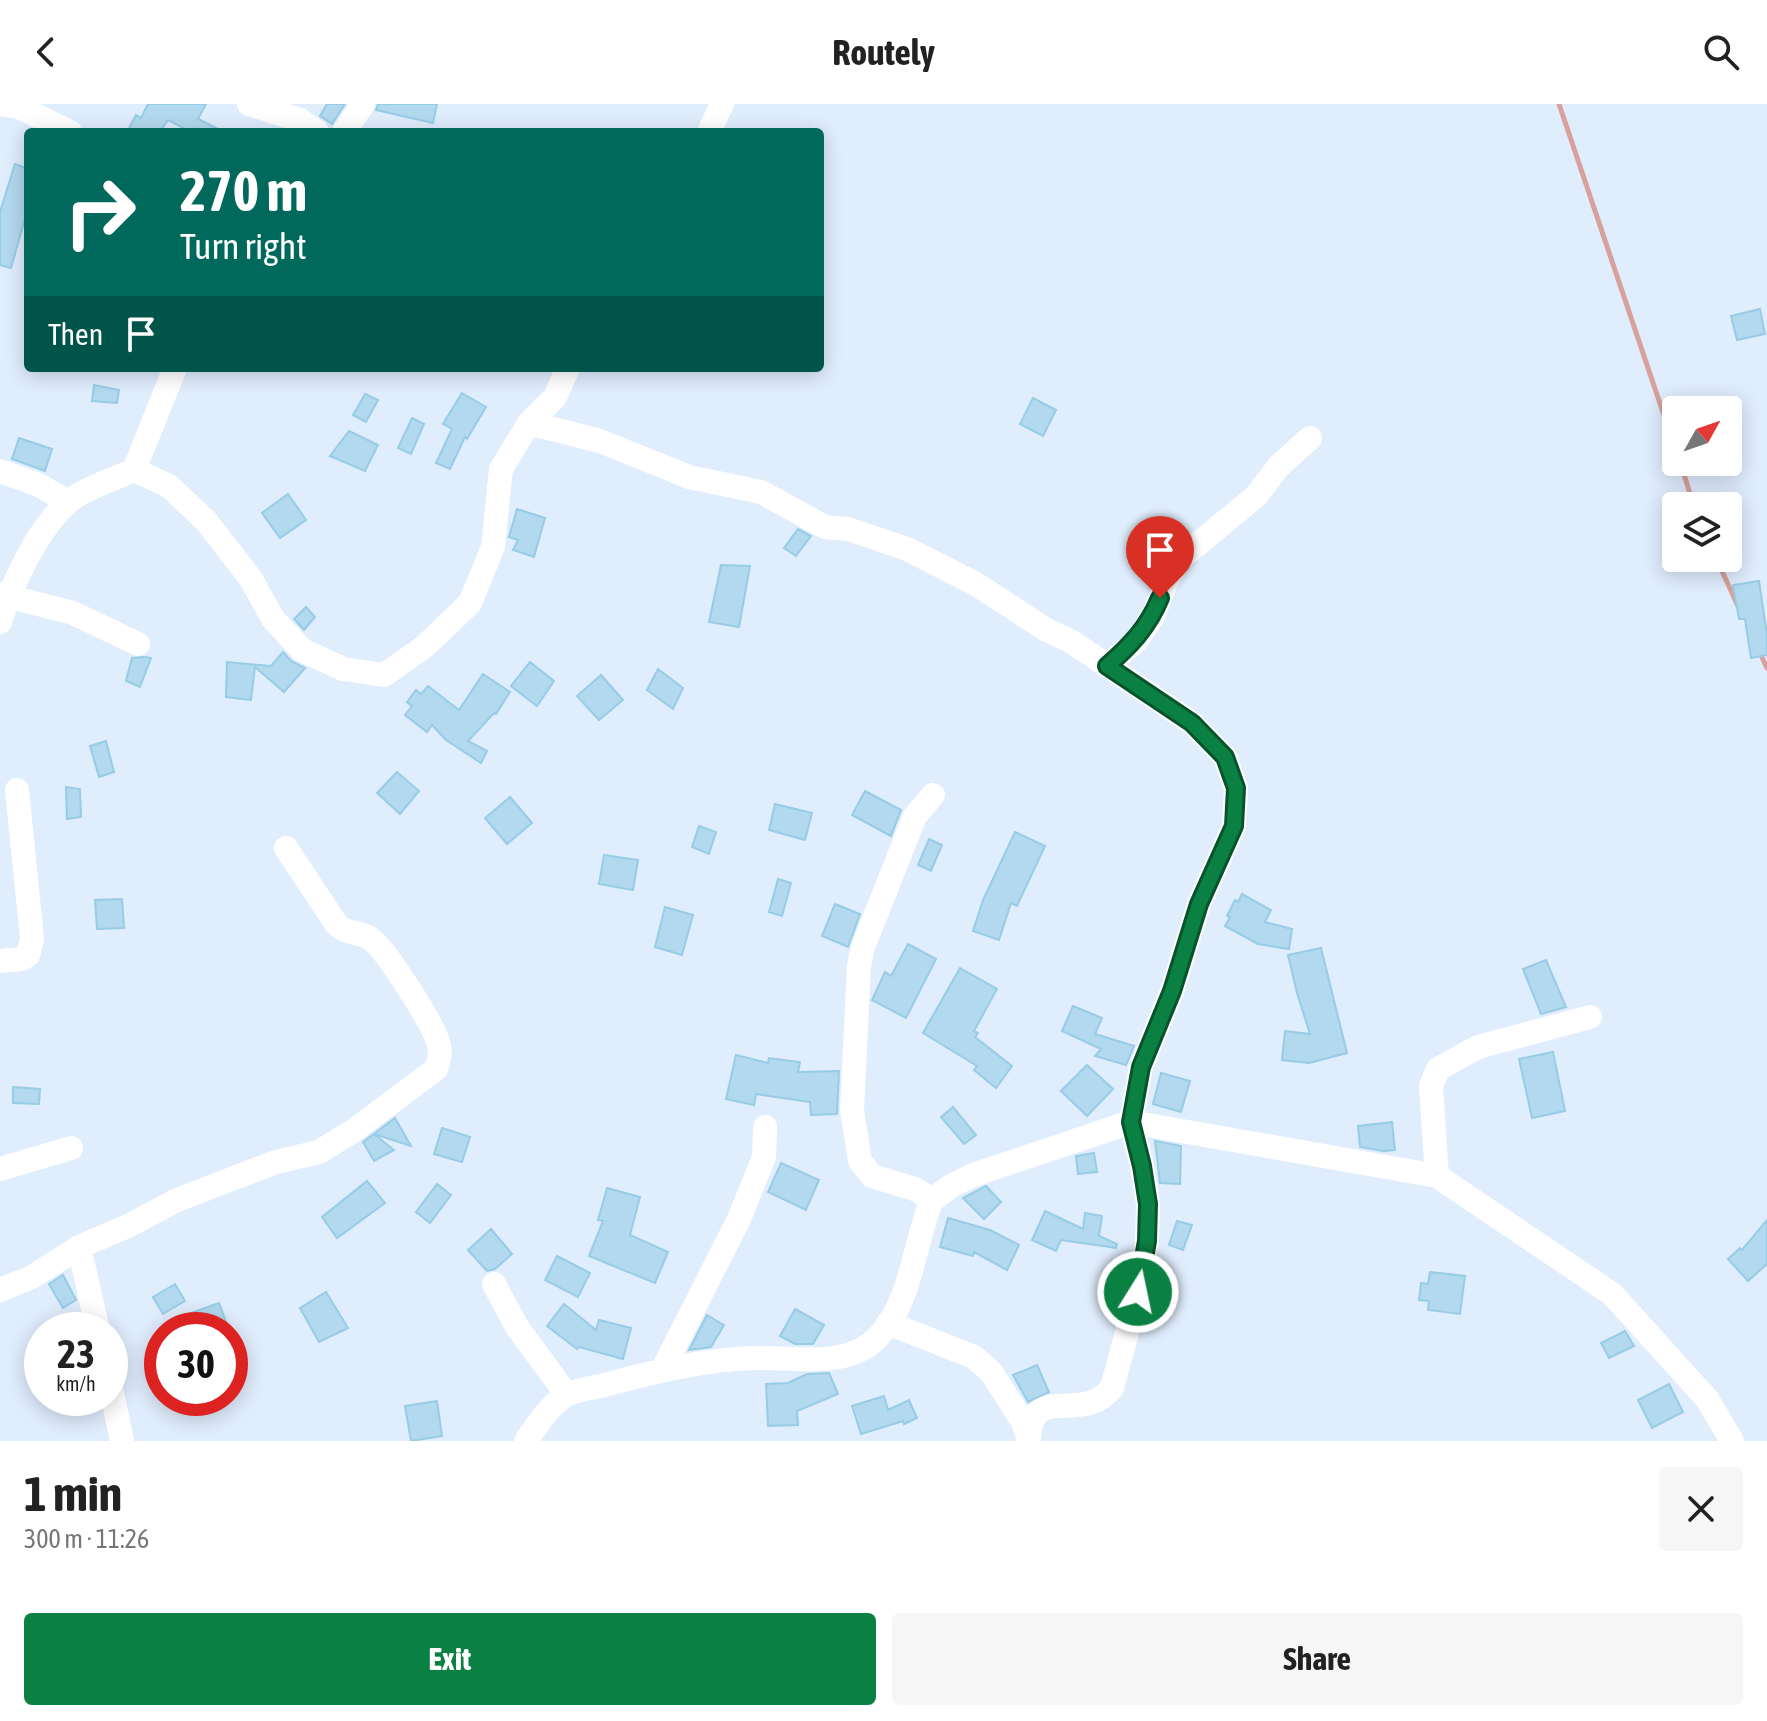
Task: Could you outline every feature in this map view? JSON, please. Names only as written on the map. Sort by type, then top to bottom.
[{"type":"street","points":[[0,104],[19,107],[62,128]]},
{"type":"street","points":[[249,104],[300,120],[311,128]]},
{"type":"street","points":[[347,128],[363,104]]},
{"type":"street","points":[[711,128],[722,104]]},
{"type":"street","points":[[0,622],[4,595],[32,548],[68,502],[134,470],[173,372]]},
{"type":"street","points":[[134,470],[169,486],[206,521],[251,579],[273,619],[302,650],[343,669],[384,675],[424,647],[470,603],[493,547],[501,469],[529,423],[555,397],[566,372]]},
{"type":"street","points":[[529,423],[600,441],[689,477],[761,492],[825,527],[848,529],[907,549],[976,584],[1107,666],[1192,723],[1225,757],[1236,788],[1234,826],[1199,904],[1172,991],[1141,1067],[1131,1122],[1148,1204],[1147,1241],[1138,1292],[1112,1388],[1103,1399],[1088,1406],[1049,1406],[1038,1411],[1033,1418],[1029,1439]]},
{"type":"street","points":[[1107,666],[1136,641],[1153,616],[1167,580],[1181,558],[1256,496],[1279,466],[1310,438]]},
{"type":"street","points":[[0,471],[39,485],[68,502]]},
{"type":"street","points":[[4,595],[73,613],[138,644]]},
{"type":"street","points":[[0,961],[22,959],[28,955],[32,939],[17,790]]},
{"type":"street","points":[[932,1200],[915,1189],[872,1176],[860,1161],[852,1110],[859,966],[863,947],[915,816],[933,795]]},
{"type":"street","points":[[0,1290],[32,1277],[79,1247],[177,1200],[276,1162],[319,1152],[353,1131],[436,1069],[441,1057],[439,1044],[415,998],[374,942],[360,934],[347,933],[337,925],[286,848]]},
{"type":"street","points":[[1437,1176],[1431,1086],[1438,1069],[1478,1047],[1590,1017]]},
{"type":"street","points":[[526,1441],[542,1417],[567,1395],[663,1369],[754,1358],[838,1359],[866,1348],[881,1335],[904,1292],[932,1200],[973,1175],[1131,1122],[1437,1176],[1612,1294],[1707,1399],[1732,1441]]},
{"type":"street","points":[[663,1369],[739,1219],[764,1157],[765,1127]]},
{"type":"street","points":[[0,1169],[71,1148]]},
{"type":"street","points":[[79,1247],[94,1312]]},
{"type":"street","points":[[494,1284],[517,1327],[567,1395]]},
{"type":"street","points":[[888,1323],[974,1357],[991,1372],[1023,1422],[1029,1439]]},
{"type":"street","points":[[117,1416],[122,1441]]},
{"type":"building","points":[[148,104],[206,104],[198,119],[216,128],[183,128],[168,120],[163,128],[129,128],[136,115],[141,118]]},
{"type":"building","points":[[327,104],[345,104],[332,124],[320,116]]},
{"type":"building","points":[[378,104],[437,104],[433,123],[376,110]]},
{"type":"building","points":[[15,164],[24,167],[24,222],[11,268],[0,265],[0,212]]},
{"type":"building","points":[[1760,309],[1765,334],[1737,340],[1731,316]]},
{"type":"building","points":[[94,385],[119,390],[117,403],[92,401]]},
{"type":"building","points":[[462,393],[486,407],[467,439],[465,437],[450,469],[436,463],[452,429],[443,424]]},
{"type":"building","points":[[365,394],[378,400],[366,422],[353,415]]},
{"type":"building","points":[[1033,398],[1056,410],[1043,436],[1020,424]]},
{"type":"building","points":[[412,418],[424,424],[411,454],[398,448]]},
{"type":"building","points":[[349,431],[378,445],[365,471],[330,456]]},
{"type":"building","points":[[19,438],[52,449],[45,471],[12,459]]},
{"type":"building","points":[[288,494],[306,520],[280,538],[262,513]]},
{"type":"building","points":[[517,509],[545,518],[534,557],[513,550],[518,540],[509,537]]},
{"type":"building","points":[[798,529],[811,536],[796,556],[784,548]]},
{"type":"building","points":[[721,565],[750,566],[739,627],[709,622]]},
{"type":"building","points":[[1759,581],[1767,655],[1751,658],[1745,619],[1739,619],[1733,585]]},
{"type":"building","points":[[306,607],[315,617],[304,630],[294,619]]},
{"type":"building","points":[[283,652],[291,661],[305,668],[284,692],[255,667],[251,700],[226,697],[227,662],[271,666]]},
{"type":"building","points":[[132,658],[151,658],[140,687],[126,681]]},
{"type":"building","points":[[530,662],[554,681],[537,706],[511,686]]},
{"type":"building","points":[[658,669],[683,688],[673,709],[647,690]]},
{"type":"building","points":[[483,674],[510,692],[496,714],[468,741],[487,751],[481,763],[446,740],[432,725],[427,732],[405,715],[412,706],[407,702],[416,690],[421,694],[428,686],[459,710]]},
{"type":"building","points":[[601,675],[623,700],[599,720],[577,696]]},
{"type":"building","points":[[106,741],[114,772],[99,777],[90,746]]},
{"type":"building","points":[[397,772],[419,791],[400,814],[377,793]]},
{"type":"building","points":[[66,787],[80,789],[81,817],[67,819]]},
{"type":"building","points":[[865,791],[901,810],[891,836],[852,815]]},
{"type":"building","points":[[510,797],[532,823],[507,844],[485,818]]},
{"type":"building","points":[[775,804],[812,813],[805,840],[769,830]]},
{"type":"building","points":[[699,826],[716,832],[709,854],[692,847]]},
{"type":"building","points":[[1015,832],[1045,846],[1017,906],[1011,903],[999,940],[973,931],[983,900]]},
{"type":"building","points":[[929,839],[942,845],[931,871],[918,865]]},
{"type":"building","points":[[604,855],[638,860],[633,890],[599,884]]},
{"type":"building","points":[[778,879],[791,883],[782,916],[769,912]]},
{"type":"building","points":[[1242,894],[1271,910],[1265,922],[1292,929],[1289,949],[1258,944],[1225,926],[1235,900],[1238,902]]},
{"type":"building","points":[[122,899],[124,928],[97,929],[95,900]]},
{"type":"building","points":[[835,904],[860,914],[848,947],[822,936]]},
{"type":"building","points":[[665,907],[693,915],[682,955],[655,947]]},
{"type":"building","points":[[908,944],[936,959],[906,1018],[872,1000],[885,972],[891,976]]},
{"type":"building","points":[[1321,948],[1347,1053],[1309,1063],[1282,1060],[1285,1031],[1310,1034],[1288,955]]},
{"type":"building","points":[[1546,960],[1566,1007],[1541,1014],[1523,969]]},
{"type":"building","points":[[960,968],[997,989],[974,1031],[978,1033],[975,1037],[1012,1066],[996,1088],[974,1070],[977,1066],[923,1033]]},
{"type":"building","points":[[1073,1006],[1102,1018],[1095,1034],[1134,1046],[1126,1065],[1095,1056],[1101,1049],[1062,1031]]},
{"type":"building","points":[[1553,1052],[1565,1111],[1532,1118],[1519,1059]]},
{"type":"building","points":[[736,1055],[768,1063],[769,1058],[800,1062],[798,1072],[839,1071],[837,1114],[811,1115],[810,1102],[756,1094],[754,1105],[726,1099]]},
{"type":"building","points":[[1087,1065],[1113,1089],[1087,1116],[1061,1091]]},
{"type":"building","points":[[1161,1073],[1190,1081],[1181,1112],[1153,1104]]},
{"type":"building","points":[[13,1087],[40,1089],[39,1104],[13,1103]]},
{"type":"building","points":[[953,1107],[976,1135],[964,1144],[941,1117]]},
{"type":"building","points":[[395,1118],[411,1146],[374,1134],[394,1150],[374,1161],[363,1142]]},
{"type":"building","points":[[1392,1122],[1395,1150],[1360,1147],[1358,1126]]},
{"type":"building","points":[[442,1128],[470,1137],[462,1162],[434,1154]]},
{"type":"building","points":[[1155,1141],[1181,1146],[1180,1184],[1160,1183]]},
{"type":"building","points":[[1094,1153],[1097,1172],[1078,1174],[1076,1156]]},
{"type":"building","points":[[781,1163],[819,1180],[806,1210],[768,1192]]},
{"type":"building","points":[[367,1181],[385,1203],[337,1238],[322,1217]]},
{"type":"building","points":[[437,1184],[451,1195],[430,1223],[416,1212]]},
{"type":"building","points":[[986,1186],[1001,1202],[984,1219],[963,1198]]},
{"type":"building","points":[[607,1188],[640,1197],[630,1235],[668,1252],[655,1283],[589,1256],[603,1221],[598,1220]]},
{"type":"building","points":[[1045,1211],[1083,1229],[1085,1213],[1102,1216],[1099,1236],[1117,1244],[1116,1248],[1061,1240],[1056,1251],[1032,1240]]},
{"type":"building","points":[[948,1218],[990,1230],[1019,1245],[1007,1270],[974,1252],[973,1256],[940,1247]]},
{"type":"building","points":[[1767,1220],[1767,1264],[1748,1281],[1728,1259],[1740,1248],[1742,1250]]},
{"type":"building","points":[[1177,1221],[1192,1225],[1183,1250],[1169,1245]]},
{"type":"building","points":[[491,1229],[512,1254],[495,1269],[487,1271],[468,1250]]},
{"type":"building","points":[[557,1256],[590,1273],[578,1297],[545,1280]]},
{"type":"building","points":[[1430,1272],[1465,1276],[1460,1314],[1428,1310],[1429,1301],[1419,1300],[1421,1283],[1428,1284]]},
{"type":"building","points":[[63,1275],[76,1300],[63,1308],[49,1284]]},
{"type":"building","points":[[175,1284],[185,1301],[162,1312],[153,1297]]},
{"type":"building","points":[[326,1292],[348,1328],[319,1342],[300,1308]]},
{"type":"building","points":[[219,1303],[222,1312],[194,1312]]},
{"type":"building","points":[[564,1304],[596,1330],[599,1320],[631,1328],[623,1359],[577,1349],[547,1326]]},
{"type":"building","points":[[795,1309],[824,1325],[813,1344],[795,1344],[780,1336]]},
{"type":"building","points":[[707,1315],[724,1325],[711,1347],[689,1350]]},
{"type":"building","points":[[1625,1331],[1634,1346],[1609,1358],[1601,1343]]},
{"type":"building","points":[[1037,1365],[1049,1392],[1028,1402],[1013,1375]]},
{"type":"building","points":[[829,1373],[838,1394],[797,1411],[798,1425],[768,1426],[766,1384],[788,1383],[807,1374]]},
{"type":"building","points":[[1669,1384],[1683,1412],[1652,1428],[1638,1400]]},
{"type":"building","points":[[884,1396],[888,1410],[909,1400],[917,1418],[861,1434],[852,1406]]},
{"type":"building","points":[[437,1401],[442,1436],[411,1441],[405,1406]]},
{"type":"waterway","points":[[1559,104],[1662,409]]},
{"type":"waterway","points":[[1684,476],[1690,492]]},
{"type":"waterway","points":[[1722,572],[1738,606]]},
{"type":"waterway","points":[[1759,651],[1767,668]]},
{"type":"route","points":[[1138,1292],[1147,1241],[1148,1204],[1131,1122],[1141,1067],[1172,991],[1199,904],[1234,826],[1236,788],[1225,757],[1192,723],[1107,666],[1136,641],[1153,616],[1160,598]]}]
